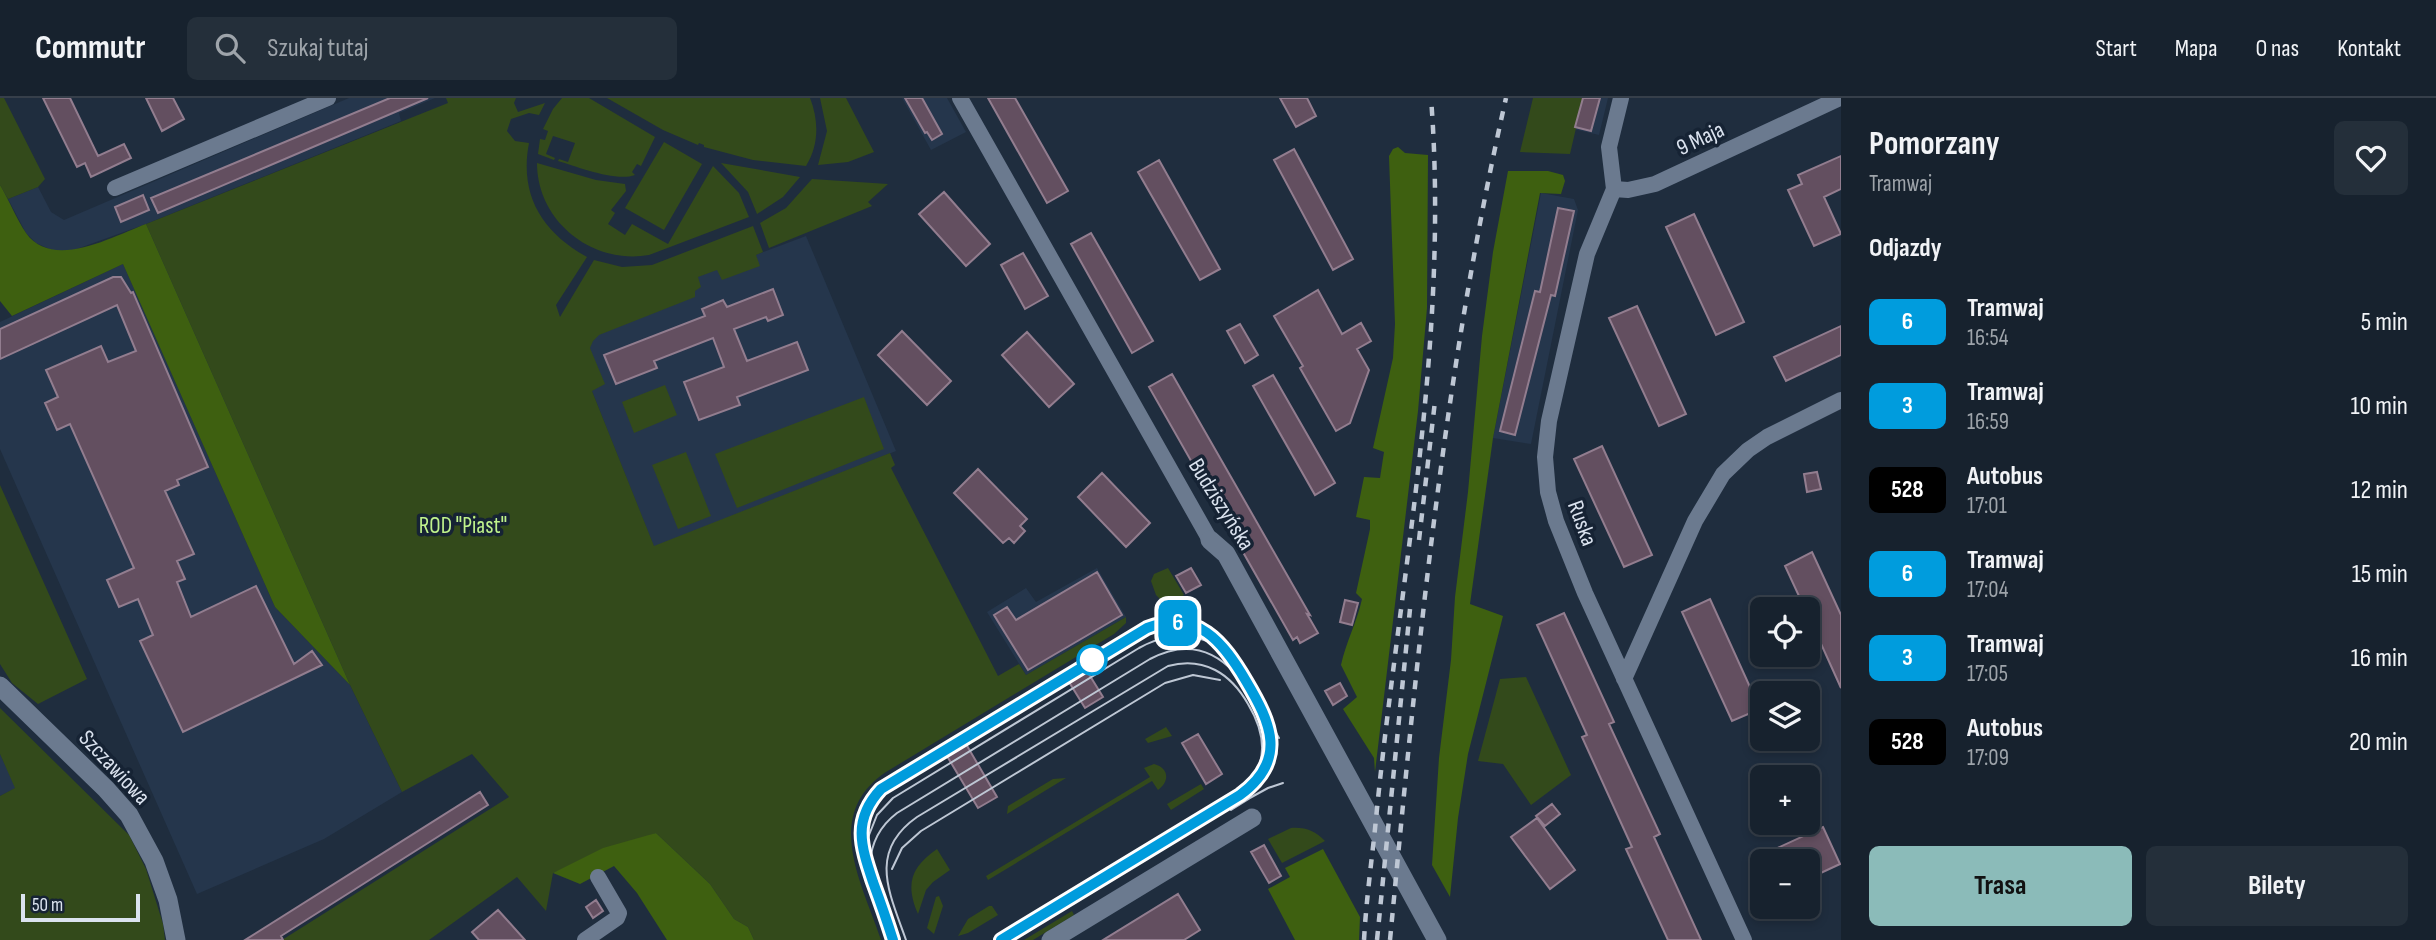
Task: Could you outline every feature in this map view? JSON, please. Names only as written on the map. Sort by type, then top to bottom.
[{"type":"street","points":[[115,188],[328,98]]},
{"type":"street","name":"Budziszyńska","points":[[960,98],[1210,540],[1226,554],[1437,940]]},
{"type":"street","points":[[1615,189],[1608,157],[1621,98]]},
{"type":"street","name":"9 Maja","points":[[1615,189],[1628,190],[1655,184],[1840,98]]},
{"type":"street","name":"Ruska","points":[[1615,189],[1587,254],[1549,421],[1545,457],[1548,492],[1556,521],[1624,679],[1744,940]]},
{"type":"street","points":[[1624,679],[1695,521],[1723,474],[1748,450],[1767,437],[1841,400]]},
{"type":"street","name":"Szczawiowa","points":[[0,686],[129,814],[139,829],[158,871],[168,900],[176,940]]},
{"type":"street","points":[[1051,940],[1252,818]]},
{"type":"street","points":[[585,940],[617,918],[619,913],[597,877]]},
{"type":"shaded area","points":[[349,98],[435,98],[399,113],[401,121],[146,224],[71,251],[54,251],[36,243],[26,233],[8,199],[38,187],[51,212],[64,220]]},
{"type":"shaded area","points":[[902,98],[947,98],[966,132],[931,150]]},
{"type":"shaded area","points":[[1573,98],[1608,98],[1599,135],[1569,128]]},
{"type":"shaded area","points":[[1541,193],[1574,199],[1578,210],[1531,444],[1493,438]]},
{"type":"shaded area","points":[[806,236],[896,451],[654,547],[566,326]]},
{"type":"shaded area","points":[[123,264],[275,607],[350,685],[402,792],[324,839],[197,894],[0,449],[0,322]]},
{"type":"shaded area","points":[[1097,568],[1126,617],[1026,675],[987,612],[1026,588],[1036,602]]},
{"type":"shaded area","points":[[0,754],[16,788],[0,796]]},
{"type":"green space","points":[[0,98],[4,98],[45,179],[38,187],[8,199],[0,185]]},
{"type":"green space","name":"ROD \"Piast\"","points":[[446,98],[516,98],[514,103],[518,112],[545,103],[539,115],[529,113],[511,119],[507,131],[515,141],[529,143],[528,179],[537,210],[558,236],[587,257],[556,305],[560,317],[594,260],[622,267],[652,265],[753,226],[763,252],[756,255],[760,266],[722,280],[717,270],[698,277],[701,287],[695,291],[695,297],[599,335],[590,348],[605,384],[592,391],[654,546],[890,453],[895,465],[891,468],[998,676],[1019,664],[1026,675],[1126,617],[1126,623],[1114,634],[886,772],[867,789],[856,808],[851,829],[852,851],[881,940],[754,940],[748,927],[734,919],[710,884],[656,833],[553,873],[546,911],[517,877],[429,940],[282,940],[509,797],[472,754],[402,792],[350,685],[146,224],[448,103]]},
{"type":"green space","points":[[562,98],[589,98],[655,137],[641,166],[637,164],[632,172],[635,175],[618,177],[558,161],[568,162],[575,143],[553,136],[546,154],[555,158],[554,160],[538,154],[540,139],[545,140],[548,131],[543,129]]},
{"type":"green space","points":[[607,98],[810,98],[816,124],[813,150],[806,166],[753,160],[704,147],[699,143],[698,145],[663,130]]},
{"type":"green space","points":[[820,98],[846,98],[874,152],[848,162],[818,165],[827,131]]},
{"type":"green space","points":[[1533,98],[1583,98],[1570,154],[1520,152]]},
{"type":"green space","points":[[664,142],[702,164],[664,230],[625,208]]},
{"type":"green space","points":[[1398,147],[1405,153],[1428,155],[1427,308],[1418,411],[1375,772],[1374,758],[1343,709],[1357,697],[1341,665],[1362,599],[1356,593],[1370,520],[1356,517],[1364,477],[1380,478],[1384,452],[1373,448],[1393,358],[1395,324],[1389,156],[1393,149]]},
{"type":"green space","points":[[537,163],[596,180],[625,184],[626,191],[611,210],[615,213],[608,224],[625,235],[632,224],[668,244],[713,166],[739,193],[749,217],[649,255],[607,253],[589,246],[557,220],[546,203],[539,184]]},
{"type":"green space","points":[[721,163],[800,177],[783,197],[757,214],[748,192]]},
{"type":"green space","points":[[1508,171],[1548,171],[1563,175],[1565,181],[1561,194],[1540,193],[1493,438],[1470,604],[1503,616],[1468,754],[1450,897],[1432,865],[1439,758],[1482,336],[1493,252]]},
{"type":"green space","points":[[812,179],[888,184],[868,202],[872,206],[769,248],[760,223],[786,208]]},
{"type":"green space","points":[[0,185],[26,233],[38,244],[52,249],[84,247],[146,224],[350,685],[275,607],[123,264],[12,316],[0,301]]},
{"type":"green space","points":[[665,385],[677,415],[634,433],[622,402]]},
{"type":"green space","points":[[864,397],[884,449],[737,508],[715,454]]},
{"type":"green space","points":[[686,452],[711,516],[678,529],[652,465]]},
{"type":"green space","points":[[0,485],[87,679],[38,704],[12,683],[0,664]]},
{"type":"green space","points":[[1168,568],[1184,595],[1171,603],[1164,603],[1156,595],[1151,581],[1154,574]]},
{"type":"green space","points":[[1526,677],[1571,775],[1531,805],[1503,764],[1478,761],[1500,679]]},
{"type":"green space","points":[[0,708],[129,835],[146,869],[163,924],[165,940],[0,940],[0,796],[15,788],[0,754]]},
{"type":"green space","points":[[1166,727],[1172,736],[1148,743],[1145,739]]},
{"type":"green space","points":[[1154,764],[1163,768],[1166,775],[1165,783],[1158,790],[1152,781],[988,880],[986,876],[1150,777],[1144,768]]},
{"type":"green space","points":[[1066,778],[1007,814],[1008,806],[1053,779]]},
{"type":"green space","points":[[1201,784],[1204,789],[1171,810],[1167,804]]},
{"type":"green space","points":[[1291,828],[1310,830],[1325,841],[1282,863],[1268,839]]},
{"type":"green space","points":[[656,833],[710,884],[734,919],[748,927],[754,940],[667,940],[637,893],[614,866],[580,884],[553,873],[603,848]]},
{"type":"green space","points":[[937,849],[950,870],[926,890],[918,914],[912,894],[913,877],[921,863]]},
{"type":"green space","points":[[1323,849],[1360,917],[1359,940],[1295,940],[1268,889],[1290,877],[1285,868]]},
{"type":"green space","points":[[939,896],[943,906],[934,934],[927,928],[936,897]]},
{"type":"green space","points":[[992,906],[998,915],[958,936],[968,919]]},
{"type":"green space","points":[[1072,911],[1074,915],[1033,940],[1024,940]]},
{"type":"building","points":[[43,98],[70,98],[98,156],[124,144],[131,158],[91,177],[85,163],[77,167]]},
{"type":"building","points":[[146,98],[173,98],[184,119],[162,131]]},
{"type":"building","points":[[390,98],[428,98],[158,213],[151,198]]},
{"type":"building","points":[[905,98],[922,98],[942,134],[932,140],[927,132],[925,133]]},
{"type":"building","points":[[988,98],[1015,98],[1068,191],[1047,203]]},
{"type":"building","points":[[1280,98],[1307,98],[1316,116],[1296,127]]},
{"type":"building","points":[[1583,98],[1600,98],[1591,131],[1575,127]]},
{"type":"building","points":[[1294,149],[1353,259],[1333,270],[1274,160]]},
{"type":"building","points":[[1841,156],[1841,189],[1824,197],[1841,234],[1814,246],[1788,190],[1802,184],[1798,175]]},
{"type":"building","points":[[1159,160],[1220,269],[1200,280],[1138,172]]},
{"type":"building","points":[[944,192],[990,244],[966,266],[919,214]]},
{"type":"building","points":[[143,195],[149,210],[121,222],[115,207]]},
{"type":"building","points":[[1558,208],[1574,211],[1555,296],[1551,295],[1515,435],[1500,431],[1535,291],[1540,292]]},
{"type":"building","points":[[1694,214],[1744,322],[1716,335],[1666,227]]},
{"type":"building","points":[[1091,233],[1153,341],[1132,353],[1071,244]]},
{"type":"building","points":[[1023,253],[1048,296],[1025,309],[1001,265]]},
{"type":"building","points":[[113,277],[121,277],[131,293],[133,292],[208,467],[177,480],[179,485],[165,491],[194,554],[177,561],[185,579],[177,582],[191,617],[256,586],[294,664],[312,651],[322,665],[183,732],[140,641],[153,635],[138,599],[119,607],[107,580],[134,568],[70,424],[57,430],[45,403],[58,397],[46,370],[101,346],[108,362],[136,351],[117,305],[0,359],[0,329]]},
{"type":"building","points":[[773,289],[783,315],[768,321],[766,317],[734,329],[747,361],[797,342],[808,370],[737,397],[740,405],[699,420],[684,382],[724,367],[713,338],[654,361],[657,368],[616,384],[604,355],[705,316],[702,309],[723,300],[727,307]]},
{"type":"building","points":[[1318,290],[1342,334],[1361,323],[1371,341],[1357,349],[1369,370],[1350,423],[1336,431],[1274,316]]},
{"type":"building","points":[[1637,306],[1686,414],[1659,426],[1609,318]]},
{"type":"building","points":[[1240,324],[1258,355],[1245,363],[1227,331]]},
{"type":"building","points":[[1841,326],[1841,355],[1786,381],[1774,357]]},
{"type":"building","points":[[902,331],[951,381],[927,405],[878,355]]},
{"type":"building","points":[[1027,332],[1074,384],[1049,407],[1002,355]]},
{"type":"building","points":[[1172,374],[1310,615],[1307,614],[1318,633],[1300,643],[1297,637],[1293,640],[1149,387]]},
{"type":"building","points":[[1273,375],[1335,483],[1315,495],[1253,386]]},
{"type":"building","points":[[1602,446],[1652,555],[1624,567],[1574,459]]},
{"type":"building","points":[[978,469],[1027,519],[1020,526],[1025,531],[1014,543],[1009,538],[1003,543],[954,493]]},
{"type":"building","points":[[1817,472],[1821,489],[1807,492],[1804,474]]},
{"type":"building","points":[[1102,473],[1150,523],[1126,547],[1078,497]]},
{"type":"building","points":[[1812,552],[1841,615],[1841,688],[1820,642],[1820,597],[1799,597],[1785,566]]},
{"type":"building","points":[[1191,568],[1201,585],[1186,593],[1176,576]]},
{"type":"building","points":[[1097,572],[1122,615],[1028,670],[994,615],[1007,607],[1016,620]]},
{"type":"building","points":[[1710,599],[1750,687],[1750,713],[1732,721],[1682,612]]},
{"type":"building","points":[[1345,600],[1358,603],[1352,625],[1340,622]]},
{"type":"building","points":[[1564,613],[1614,722],[1609,724],[1660,834],[1654,837],[1701,940],[1668,940],[1626,849],[1632,847],[1582,737],[1587,735],[1537,625]]},
{"type":"building","points":[[1087,671],[1103,697],[1085,708],[1069,682]]},
{"type":"building","points":[[1340,683],[1347,696],[1333,705],[1325,691]]},
{"type":"building","points":[[1198,734],[1222,774],[1206,784],[1182,743]]},
{"type":"building","points":[[966,744],[997,797],[978,808],[947,756]]},
{"type":"building","points":[[480,792],[488,805],[281,936],[283,940],[245,940]]},
{"type":"building","points":[[1552,804],[1560,814],[1545,826],[1536,816]]},
{"type":"building","points":[[1537,818],[1575,870],[1550,889],[1511,837]]},
{"type":"building","points":[[1823,827],[1840,864],[1820,873],[1820,849],[1775,849],[1806,835],[1820,835],[1820,828]]},
{"type":"building","points":[[1264,845],[1281,876],[1269,883],[1251,852]]},
{"type":"building","points":[[1178,894],[1200,930],[1184,940],[1103,940]]},
{"type":"building","points":[[596,900],[603,911],[593,918],[586,907]]},
{"type":"building","points":[[498,910],[525,940],[479,940],[472,932]]},
{"type":"tram line","name":"6","points":[[893,940],[861,838],[867,809],[881,789],[1147,628],[1177,623],[1201,629],[1211,635],[1223,645],[1232,658],[1267,720],[1271,751],[1262,773],[1253,785],[1240,795],[1001,940]]},
{"type":"tram line","points":[[893,940],[864,852],[862,826],[871,802],[895,780],[1139,632],[1166,624],[1189,626],[1209,635],[1227,651],[1242,671],[1279,738]]},
{"type":"tram line","points":[[867,840],[877,815],[893,798],[1139,648],[1172,637],[1207,641]]},
{"type":"tram line","points":[[870,864],[877,836],[897,813],[1150,659],[1173,650],[1196,650],[1216,657],[1235,673]]},
{"type":"tram line","points":[[906,940],[889,890],[887,874],[887,859],[902,830],[917,817],[1168,666],[1205,666],[1225,676],[1241,693],[1256,719],[1262,746],[1257,771],[1240,793],[1227,803]]},
{"type":"tram line","points":[[892,869],[902,848],[921,831],[1165,683],[1193,675],[1220,680]]},
{"type":"tram line","points":[[1248,799],[1283,783]]},
{"type":"tram line","points":[[1231,810],[1255,795]]},
{"type":"tram line","points":[[1001,940],[1234,798]]},
{"type":"railway","points":[[1364,940],[1428,373],[1434,282],[1435,190],[1431,98]]},
{"type":"railway","points":[[1390,940],[1434,517],[1465,307],[1506,98]]},
{"type":"railway","points":[[1419,540],[1435,401]]},
{"type":"railway","points":[[1377,940],[1410,609]]}]
